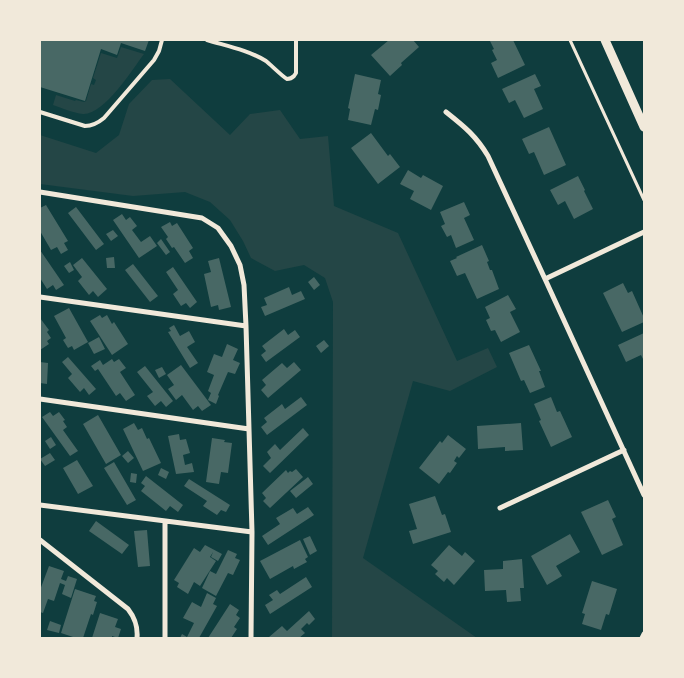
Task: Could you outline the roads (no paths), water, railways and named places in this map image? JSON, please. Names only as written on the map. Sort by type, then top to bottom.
[{"type":"street","points":[[605,40],[644,127]]},
{"type":"street","points":[[446,112],[467,128],[488,156],[644,494]]},
{"type":"street","points":[[40,192],[202,218],[218,228],[231,246],[240,265],[244,285],[246,326],[252,532],[251,638]]},
{"type":"street","points":[[546,279],[644,232]]},
{"type":"street","points":[[40,297],[246,326]]},
{"type":"street","points":[[40,399],[249,429]]},
{"type":"street","points":[[500,508],[624,450]]},
{"type":"street","points":[[40,505],[252,532]]},
{"type":"street","points":[[165,521],[165,638]]},
{"type":"street","points":[[40,540],[128,609],[136,622],[138,629],[137,638]]},
{"type":"street","points":[[642,638],[644,634]]},
{"type":"lane","points":[[40,112],[85,126],[100,122],[154,60],[162,40]]},
{"type":"lane","points":[[207,40],[257,56],[285,78],[289,79],[293,78],[296,73],[296,40]]}]
